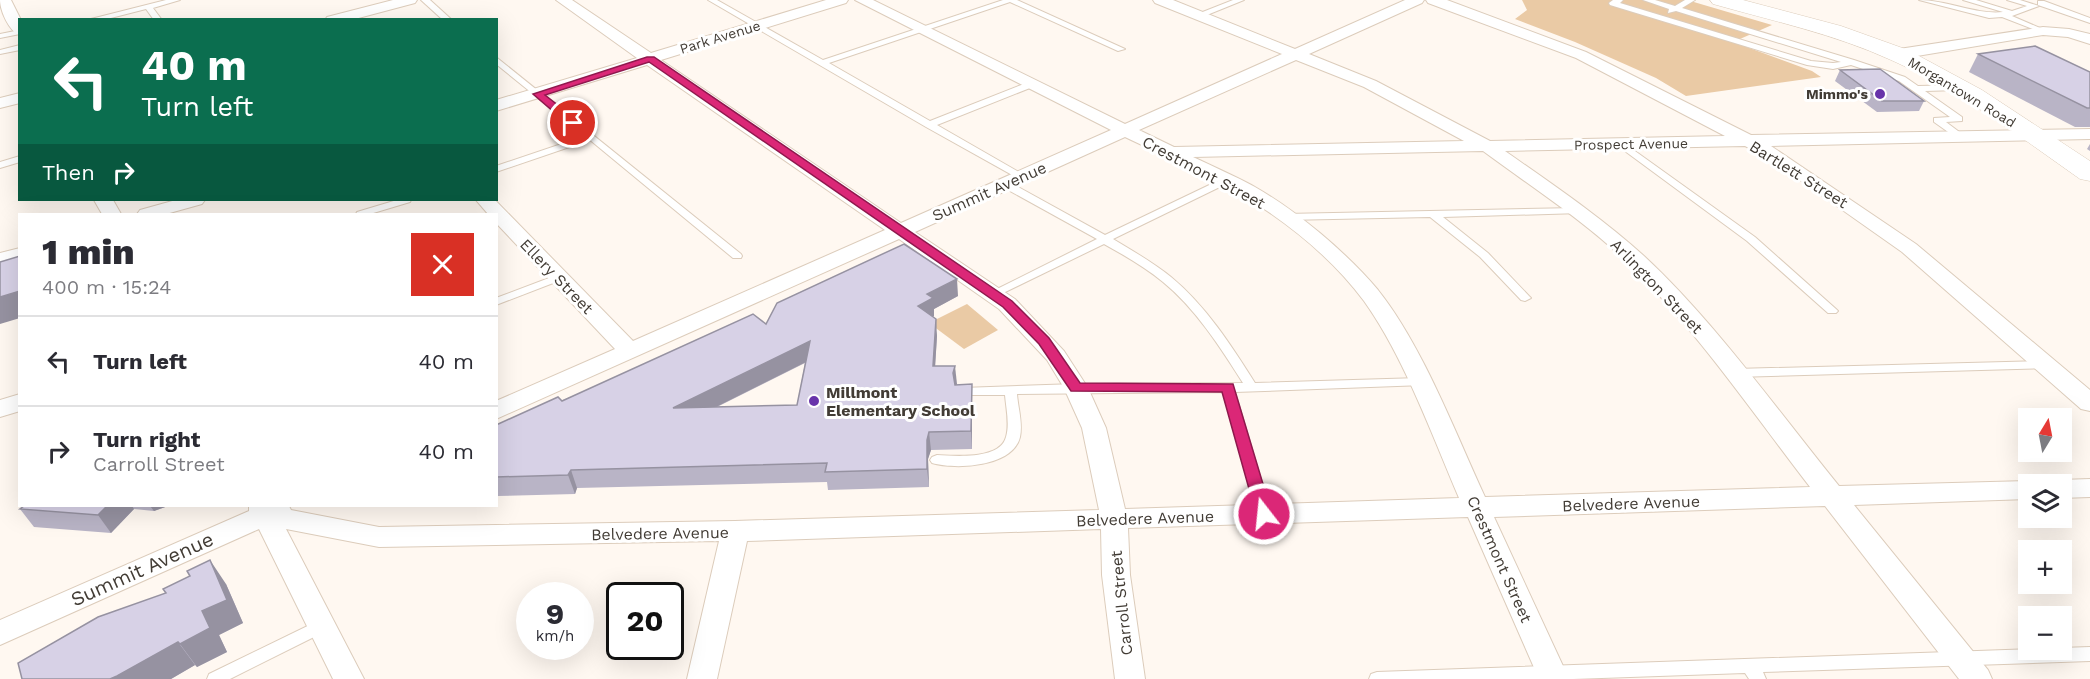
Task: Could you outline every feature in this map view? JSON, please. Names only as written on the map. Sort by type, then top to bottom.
[{"type":"main road","name":"Morgantown Road","points":[[1720,0],[1899,54],[1959,87],[2090,173]]},
{"type":"street","points":[[4,0],[18,27]]},
{"type":"street","points":[[340,18],[410,0]]},
{"type":"street","name":"Carroll Street","points":[[563,0],[993,294],[1007,304],[1044,341],[1076,388],[1099,447],[1114,519],[1116,575],[1130,679]]},
{"type":"street","name":"Park Avenue","points":[[498,105],[841,0]]},
{"type":"street","name":"Crestmont Street","points":[[862,0],[1250,192],[1314,238],[1346,267],[1371,296],[1388,321],[1420,382],[1552,676]]},
{"type":"street","name":"Arlington Street","points":[[1160,0],[1370,84],[1487,146],[1577,211],[1614,241],[1693,321],[1977,679]]},
{"type":"street","name":"Summit Avenue","points":[[498,410],[1417,0]]},
{"type":"street","name":"Bartlett Street","points":[[1433,0],[1581,55],[1776,155],[1909,248],[2090,403]]},
{"type":"street","points":[[1899,54],[2050,31],[2090,39]]},
{"type":"street","points":[[0,103],[18,98]]},
{"type":"street","name":"Prospect Avenue","points":[[1171,153],[2090,134]]},
{"type":"street","points":[[150,213],[192,201]]},
{"type":"street","name":"Ellery Street","points":[[486,201],[497,213]]},
{"type":"street","name":"Ellery Street","points":[[498,214],[557,278],[630,351]]},
{"type":"street","points":[[0,260],[18,255]]},
{"type":"street","points":[[0,409],[18,403]]},
{"type":"street","points":[[2072,489],[2090,488]]},
{"type":"street","name":"Belvedere Avenue","points":[[270,508],[379,537],[735,531],[2018,490]]},
{"type":"street","points":[[270,508],[322,625],[349,679]]},
{"type":"street","name":"Summit Avenue","points":[[0,633],[270,508]]},
{"type":"street","points":[[702,679],[735,531]]},
{"type":"lane","points":[[99,18],[176,0]]},
{"type":"lane","points":[[425,0],[446,18]]},
{"type":"lane","points":[[712,0],[928,125],[1104,241],[1153,269],[1207,322],[1230,352],[1251,387]]},
{"type":"lane","points":[[822,63],[1010,0],[1121,49]]},
{"type":"lane","points":[[1199,15],[1240,0]]},
{"type":"lane","points":[[1619,0],[1613,3],[1809,63],[1833,66],[1851,62]]},
{"type":"lane","points":[[1647,0],[1902,79],[1959,119],[1937,120],[1961,137]]},
{"type":"lane","points":[[1660,18],[1691,0]]},
{"type":"lane","points":[[1923,0],[1981,15],[2015,12],[2059,0]]},
{"type":"lane","points":[[1966,0],[2015,12]]},
{"type":"lane","points":[[2011,0],[2043,3],[2087,23]]},
{"type":"lane","points":[[148,6],[157,18]]},
{"type":"lane","points":[[2003,14],[2050,31]]},
{"type":"lane","points":[[0,36],[18,32]]},
{"type":"lane","points":[[0,52],[18,48]]},
{"type":"lane","points":[[498,61],[737,256]]},
{"type":"lane","points":[[928,125],[1032,84]]},
{"type":"lane","points":[[1916,89],[1959,87]]},
{"type":"lane","points":[[498,168],[591,137]]},
{"type":"lane","points":[[1621,144],[1751,239],[1832,311]]},
{"type":"lane","points":[[0,165],[18,160]]},
{"type":"lane","points":[[993,294],[1226,180]]},
{"type":"lane","points":[[363,213],[403,201]]},
{"type":"lane","points":[[1285,217],[1577,211]]},
{"type":"lane","points":[[1433,214],[1484,255],[1525,298]]},
{"type":"lane","points":[[498,301],[557,278]]},
{"type":"lane","points":[[1735,373],[2046,364]]},
{"type":"lane","points":[[962,392],[1076,388],[1228,388],[1420,382]]},
{"type":"lane","points":[[1228,388],[1264,514]]},
{"type":"lane","points":[[937,460],[986,459],[996,456],[1009,446],[1013,438],[1011,390]]},
{"type":"lane","points":[[215,679],[322,625]]},
{"type":"lane","points":[[1377,679],[1754,672],[1960,658],[2090,654]]},
{"type":"shaded area","points":[[1522,0],[1687,0],[1772,25],[1733,42],[1812,71],[1821,77],[1686,96],[1656,78],[1575,42],[1515,19],[1527,10]]},
{"type":"shaded area","points":[[967,304],[998,330],[964,349],[929,323]]},
{"type":"building","points":[[2035,46],[2090,72],[2090,108],[1978,54]]},
{"type":"building","points":[[1880,69],[1924,101],[1882,101],[1840,70]]},
{"type":"building","name":"Millmont Elementary School","points":[[904,244],[957,279],[927,294],[933,298],[918,306],[936,319],[933,366],[955,366],[953,373],[955,385],[972,384],[971,431],[929,432],[927,469],[825,472],[827,463],[571,470],[568,475],[498,477],[498,424],[558,397],[562,401],[753,314],[766,324],[777,303]],"holes":[[[810,341],[797,405],[673,408]]]},
{"type":"building","points":[[18,257],[18,292],[0,297],[0,262]]},
{"type":"building","points":[[23,507],[106,507],[98,515],[20,509]]},
{"type":"building","points":[[210,560],[227,600],[202,611],[210,628],[180,644],[178,642],[110,679],[22,679],[18,663],[98,617],[166,593],[163,589],[190,576],[187,571]]},
{"type":"place","name":"Mimmo's","points":[[1880,94]]},
{"type":"place","name":"Millmont Elementary School","points":[[814,401]]},
{"type":"route","points":[[573,123],[538,94],[650,59],[1007,304],[1044,341],[1076,388],[1228,388],[1264,514]]}]
